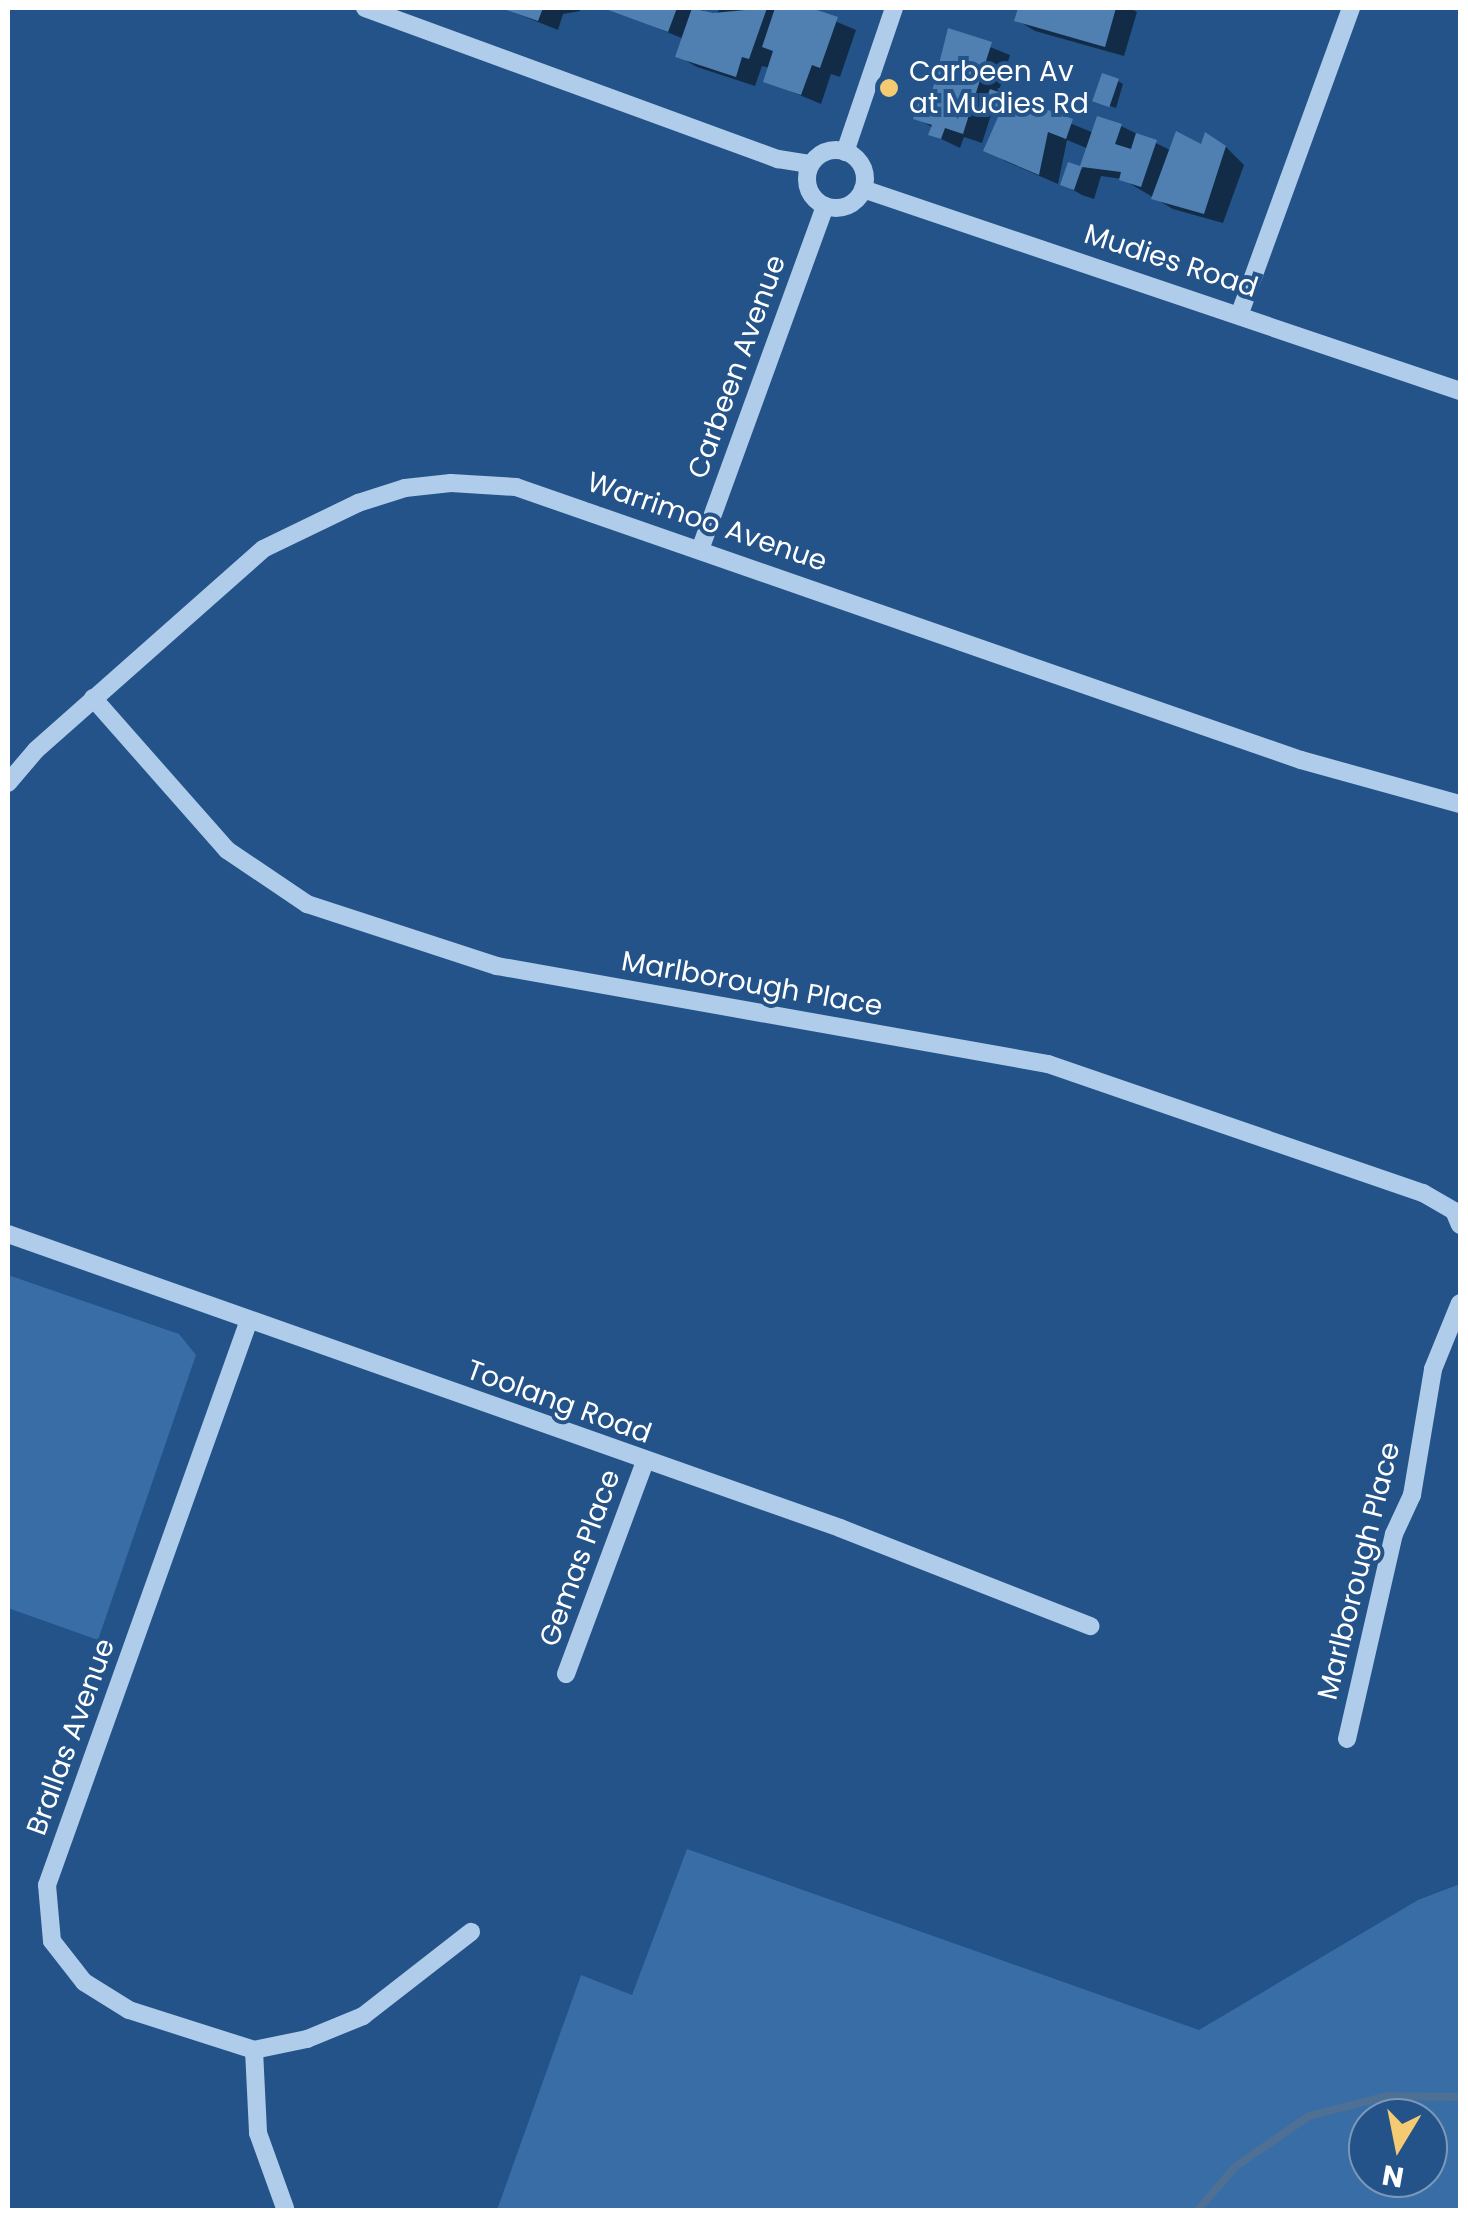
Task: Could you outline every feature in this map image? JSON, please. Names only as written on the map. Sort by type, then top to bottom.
[{"type":"street","points":[[365,8],[407,14],[778,159],[810,164],[826,152],[845,152],[864,171],[863,188],[845,207],[825,206],[810,193],[810,164]]},
{"type":"street","points":[[845,152],[894,8]]},
{"type":"street","points":[[1240,313],[1351,8]]},
{"type":"street","name":"Mudies Road","points":[[863,188],[1240,313],[1460,391]]},
{"type":"street","name":"Carbeen Avenue","points":[[701,547],[825,206]]},
{"type":"street","name":"Warrimoo Avenue","points":[[8,782],[93,698],[263,549],[314,521],[405,488],[516,487],[701,547],[1301,760],[1460,804]]},
{"type":"street","name":"Marlborough Place","points":[[93,698],[227,850],[307,904],[497,966],[1048,1064],[1423,1193],[1454,1211],[1460,1225]]},
{"type":"street","name":"Toolang Road","points":[[8,1234],[840,1528],[1090,1626]]},
{"type":"street","name":"Marlborough Place","points":[[1346,1739],[1394,1534],[1412,1495],[1433,1369],[1460,1303]]},
{"type":"street","name":"Brallas Avenue","points":[[249,1320],[48,1885],[52,1941],[84,1982],[128,2010],[254,2050],[307,2039],[363,2016],[471,1932]]},
{"type":"street","name":"Gemas Place","points":[[566,1674],[645,1462]]},
{"type":"street","points":[[254,2050],[258,2133],[285,2208]]},
{"type":"shaded area","points":[[8,1275],[179,1334],[196,1355],[98,1640],[8,1608]]},
{"type":"shaded area","points":[[687,1849],[1199,2030],[1418,1900],[1460,1884],[1460,2210],[497,2210],[581,1975],[632,1995]]},
{"type":"building","points":[[501,8],[543,8],[538,21]]},
{"type":"building","points":[[603,8],[677,8],[668,32]]},
{"type":"building","points":[[692,8],[713,13],[767,8],[749,59],[742,57],[736,77],[675,57]]},
{"type":"building","points":[[775,8],[811,8],[838,17],[820,68],[812,65],[801,95],[763,82],[773,51],[762,47]]},
{"type":"building","points":[[1018,8],[1116,8],[1105,47],[1014,21]]},
{"type":"building","points":[[948,28],[992,42],[963,134],[945,128],[941,139],[928,135],[932,125],[913,119],[922,93],[931,96]]},
{"type":"building","points":[[1102,73],[1119,79],[1109,107],[1092,101]]},
{"type":"building","points":[[990,89],[1073,119],[1066,139],[1048,132],[1039,175],[983,151],[999,115],[982,109]]},
{"type":"building","points":[[1097,116],[1122,124],[1115,144],[1131,149],[1136,133],[1157,140],[1141,187],[1119,180],[1121,172],[1082,167],[1074,190],[1060,185],[1068,162],[1080,166]]},
{"type":"building","points":[[1176,131],[1201,144],[1205,132],[1226,146],[1204,214],[1151,199]]},
{"type":"waterway","points":[[1198,2210],[1235,2167],[1309,2116],[1387,2096],[1460,2097]]},
{"type":"place","name":"Carbeen Av at Mudies Rd","points":[[889,88]]}]
